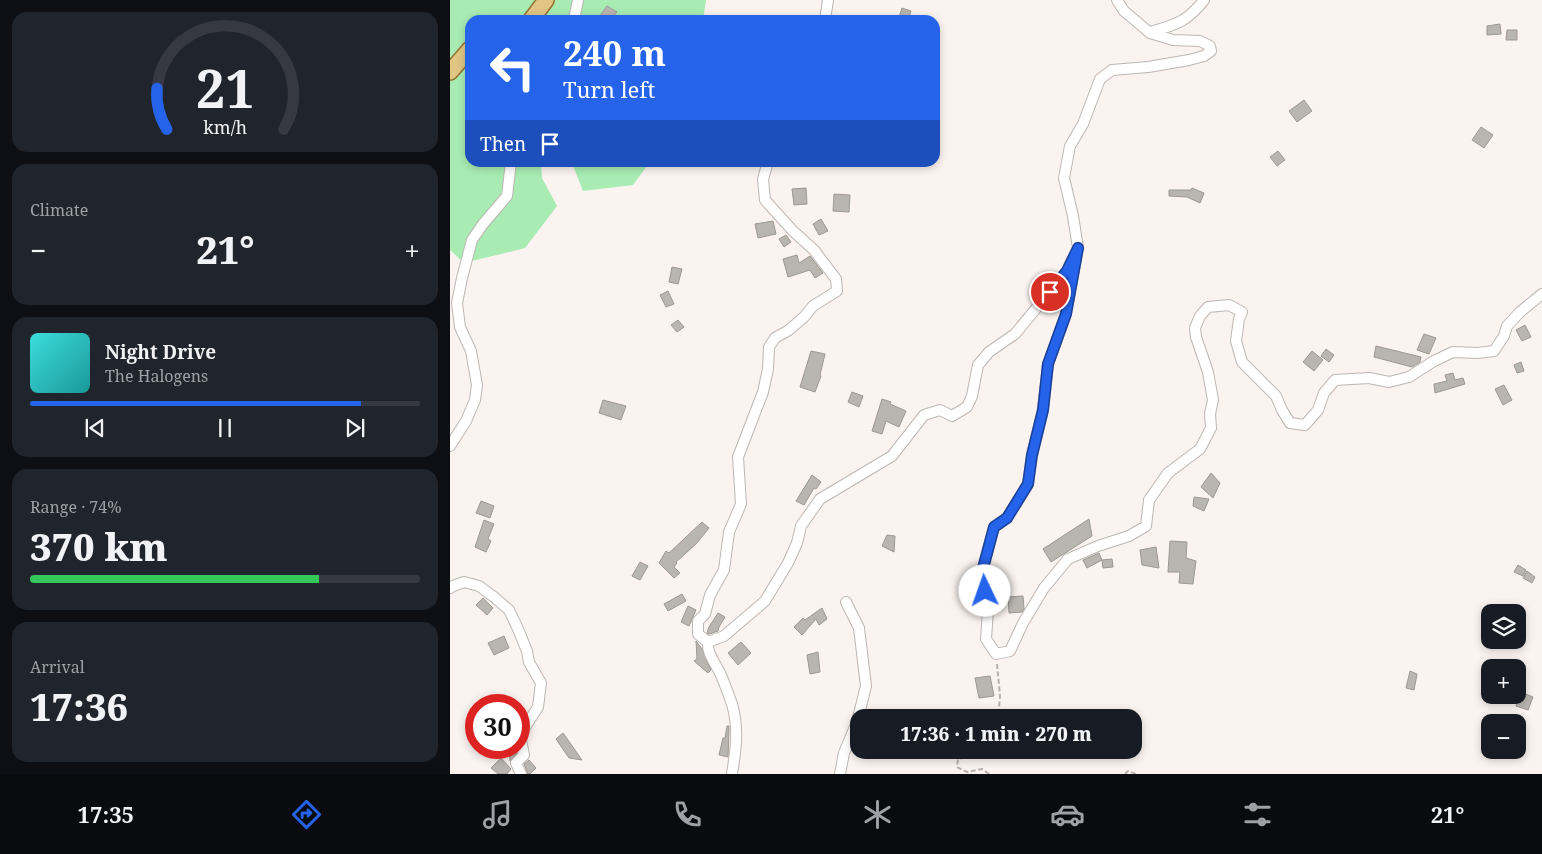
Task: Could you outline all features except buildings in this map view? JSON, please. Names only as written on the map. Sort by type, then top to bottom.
[{"type":"main road","points":[[535,15],[546,0]]},
{"type":"main road","points":[[450,72],[465,55]]},
{"type":"street","points":[[575,15],[578,0]]},
{"type":"street","points":[[826,15],[828,0]]},
{"type":"street","points":[[1117,0],[1124,11],[1150,33],[1173,40],[1200,41],[1210,46],[1211,51],[1204,56],[1189,60],[1148,67],[1112,70],[1100,79],[1082,124],[1070,146],[1064,178],[1078,248],[1066,314],[1048,364],[1043,410],[1032,455],[1028,484],[1007,518],[994,527],[982,572],[988,610],[986,639],[996,654],[1010,651],[1044,588],[1068,559],[1098,546],[1129,536],[1146,526],[1149,500],[1168,474],[1200,449],[1211,428],[1210,414],[1213,400],[1208,372],[1196,337],[1195,328],[1200,316],[1208,307],[1229,306],[1242,312],[1238,319],[1236,341],[1242,362],[1276,396],[1290,423],[1305,425],[1318,410],[1324,393],[1335,380],[1369,378],[1389,382],[1410,377],[1434,361],[1453,352],[1477,353],[1494,351],[1504,336],[1507,326],[1520,312],[1542,294]]},
{"type":"street","points":[[1150,33],[1169,27],[1192,15],[1204,0]]},
{"type":"street","points":[[450,446],[466,421],[475,400],[477,385],[471,351],[460,327],[457,303],[462,278],[472,240],[507,196],[510,167]]},
{"type":"street","points":[[732,774],[737,744],[732,704],[719,671],[710,656],[708,642],[698,634],[698,621],[705,614],[710,595],[724,570],[729,532],[742,504],[738,457],[763,392],[768,369],[769,347],[775,338],[789,330],[813,306],[837,291],[836,279],[814,250],[792,231],[765,200],[763,179],[767,167]]},
{"type":"street","points":[[708,642],[724,636],[765,601],[788,564],[797,543],[801,526],[820,499],[892,456],[924,415],[940,410],[952,416],[967,407],[972,396],[978,365],[989,352],[1015,334],[1067,271],[1078,248]]},
{"type":"street","points":[[450,588],[464,582],[479,586],[509,610],[521,636],[529,662],[541,683],[538,707],[520,735],[524,755],[516,763],[521,774]]},
{"type":"street","points":[[840,774],[844,753],[857,722],[866,686],[859,628],[846,602]]},
{"type":"path","points":[[996,654],[1000,696],[999,709]]},
{"type":"path","points":[[958,759],[956,767],[967,772],[982,768],[989,774]]},
{"type":"path","points":[[1125,774],[1128,771],[1136,774]]},
{"type":"green space","points":[[450,0],[706,0],[704,15],[465,15],[465,167],[541,167],[542,178],[557,206],[525,248],[464,263],[450,250]]},
{"type":"green space","points":[[574,167],[646,167],[633,185],[583,191]]},
{"type":"route","points":[[985,591],[982,572],[994,527],[1007,518],[1028,484],[1032,455],[1043,410],[1048,364],[1066,314],[1078,248],[1067,271],[1050,292]]}]
